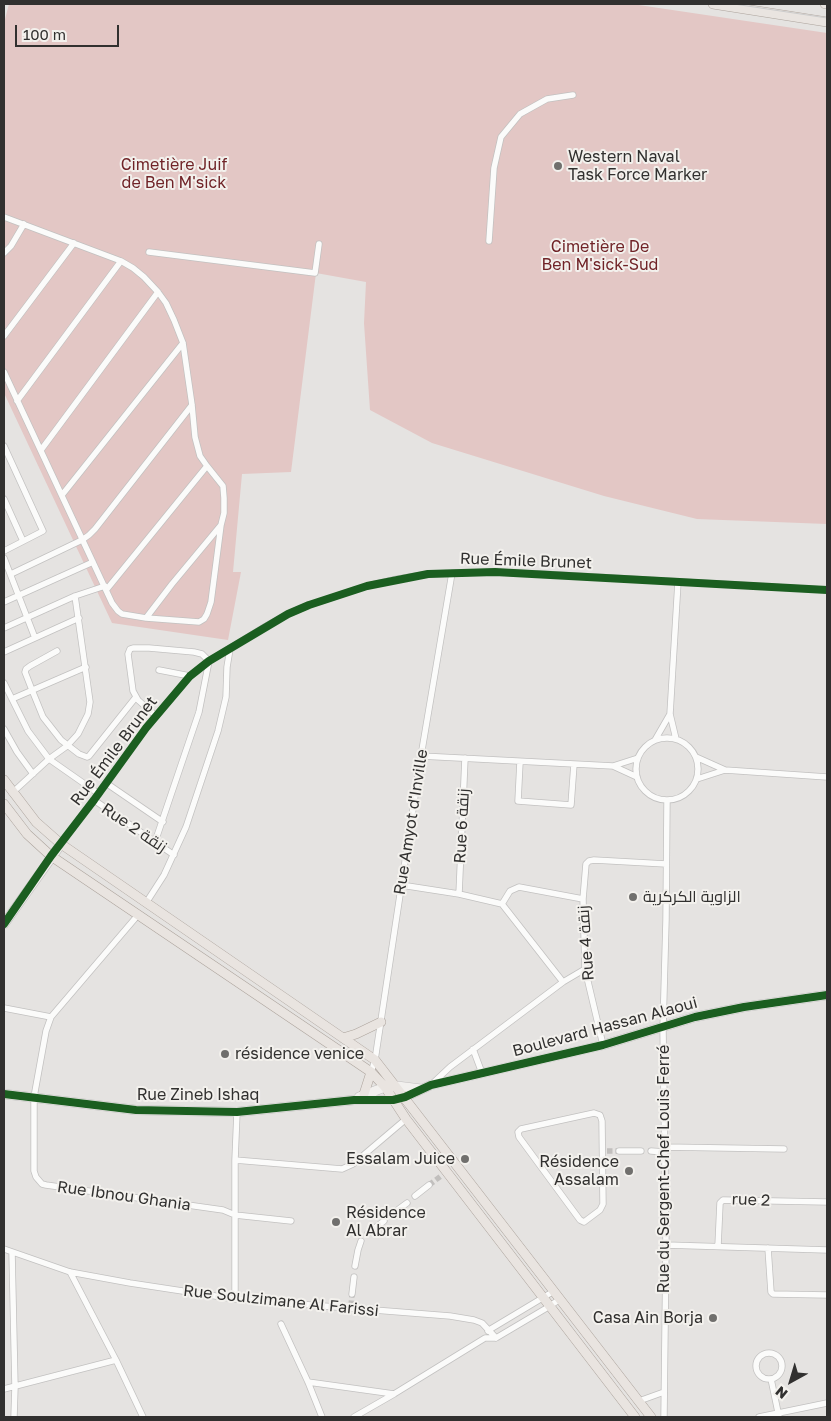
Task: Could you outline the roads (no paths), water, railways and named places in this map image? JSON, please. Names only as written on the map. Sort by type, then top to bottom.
[{"type":"main road","points":[[713,4],[827,22]]},
{"type":"main road","points":[[4,780],[36,822],[61,844],[375,1060],[397,1086],[651,1417]]},
{"type":"main road","points":[[4,804],[27,834],[51,856],[371,1072],[384,1087],[444,1174],[544,1298],[635,1417]]},
{"type":"main road","points":[[343,1038],[381,1022]]},
{"type":"main road","points":[[364,1094],[371,1072]]},
{"type":"street","points":[[489,241],[494,168],[501,137],[520,114],[547,99],[573,95]]},
{"type":"street","points":[[4,217],[121,261],[144,277],[166,303],[183,343],[195,437],[200,456],[223,486],[224,512],[210,602],[204,619],[198,622],[122,614],[112,603],[4,372]]},
{"type":"street","points":[[4,253],[11,246],[24,224]]},
{"type":"street","points":[[4,336],[74,243]]},
{"type":"street","points":[[149,252],[315,273],[320,244]]},
{"type":"street","points":[[18,401],[121,261]]},
{"type":"street","points":[[40,450],[158,292]]},
{"type":"street","points":[[62,495],[183,343]]},
{"type":"street","points":[[11,574],[82,540],[95,529],[192,405]]},
{"type":"street","points":[[4,446],[43,529],[41,532],[4,551]]},
{"type":"street","points":[[4,628],[75,596],[106,588],[207,466]]},
{"type":"street","points":[[4,499],[23,541]]},
{"type":"street","points":[[146,618],[221,525]]},
{"type":"street","points":[[4,558],[35,638]]},
{"type":"street","points":[[4,602],[93,562]]},
{"type":"street","name":"Rue Émile Brunet","points":[[61,844],[156,716],[190,676],[209,661],[288,614],[309,605],[374,585],[428,574],[452,573],[495,572],[827,590]]},
{"type":"street","name":"Rue Amyot d'Inville","points":[[371,1072],[375,1060],[421,756],[452,573]]},
{"type":"street","points":[[676,740],[670,714],[678,582]]},
{"type":"street","points":[[12,792],[49,759],[67,746],[78,734],[88,714],[90,702],[75,596]]},
{"type":"street","points":[[4,652],[79,618]]},
{"type":"street","points":[[155,842],[199,712],[209,661],[202,654],[130,649],[128,654],[133,691],[136,697],[156,716]]},
{"type":"street","points":[[146,903],[164,875],[186,827],[218,731],[226,697],[230,649]]},
{"type":"street","points":[[57,651],[26,669],[25,672],[50,727],[67,746],[83,757],[89,756],[136,697]]},
{"type":"street","points":[[12,699],[86,667]]},
{"type":"street","points":[[159,670],[190,676]]},
{"type":"street","points":[[4,683],[28,731],[49,759],[99,794]]},
{"type":"street","points":[[655,740],[670,714]]},
{"type":"street","points":[[4,729],[17,752],[33,774]]},
{"type":"street","points":[[662,738],[676,740],[684,743],[696,756],[697,779],[690,790],[680,798],[660,800],[643,789],[637,777],[636,767],[638,758],[642,750],[655,740],[662,738]]},
{"type":"street","points":[[421,756],[613,766],[638,758]]},
{"type":"street","points":[[696,756],[724,770]]},
{"type":"street","name":"Rue 6 زنقة","points":[[459,894],[465,758]]},
{"type":"street","points":[[520,762],[518,801],[570,805],[574,764]]},
{"type":"street","points":[[613,766],[637,777]]},
{"type":"street","points":[[697,779],[724,770],[827,777]]},
{"type":"street","points":[[106,783],[163,822]]},
{"type":"street","name":"Rue 2 زنقة","points":[[94,800],[174,855]]},
{"type":"street","name":"Rue du Sergent-Chef Louis Ferré","points":[[664,1417],[666,1245],[663,1028],[667,800]]},
{"type":"street","points":[[4,924],[61,844]]},
{"type":"street","name":"Rue 4 زنقة","points":[[603,1045],[585,969],[584,869],[589,861],[594,860],[666,864]]},
{"type":"street","points":[[401,885],[459,894],[502,904],[563,982]]},
{"type":"street","points":[[502,904],[510,891],[519,887],[583,899]]},
{"type":"street","points":[[4,1008],[51,1017],[138,915]]},
{"type":"street","points":[[432,1085],[450,1067],[473,1049],[563,982],[585,969]]},
{"type":"street","name":"Boulevard Hassan Alaoui","points":[[393,1100],[432,1085],[603,1045],[695,1017],[827,995]]},
{"type":"street","name":"Rue Ibnou Ghania","points":[[51,1017],[46,1031],[34,1097],[34,1171],[36,1178],[42,1184],[223,1210],[235,1215],[291,1221]]},
{"type":"street","points":[[473,1049],[482,1073]]},
{"type":"street","name":"Boulevard Hassan Alaoui","points":[[397,1086],[421,1089]]},
{"type":"street","name":"Rue Zineb Ishaq","points":[[354,1100],[364,1094],[384,1087],[397,1086]]},
{"type":"street","name":"Rue Zineb Ishaq","points":[[4,1094],[136,1110],[237,1112],[354,1100],[393,1100]]},
{"type":"street","points":[[235,1299],[237,1112]]},
{"type":"street","points":[[597,1113],[602,1118],[605,1150],[603,1204],[585,1222],[582,1222],[519,1137],[518,1132],[521,1129],[597,1113]]},
{"type":"street","points":[[235,1160],[342,1169],[353,1164],[406,1119]]},
{"type":"street","points":[[651,1152],[664,1150],[784,1149]]},
{"type":"street","points":[[619,1151],[641,1151]]},
{"type":"street","points":[[416,1196],[429,1185]]},
{"type":"street","name":"rue 2","points":[[718,1246],[720,1203],[723,1200],[827,1202]]},
{"type":"street","points":[[392,1214],[407,1203]]},
{"type":"street","points":[[368,1233],[384,1220]]},
{"type":"street","points":[[355,1266],[361,1241]]},
{"type":"street","points":[[666,1245],[827,1250]]},
{"type":"street","points":[[768,1248],[771,1292],[773,1294],[827,1295]]},
{"type":"street","name":"Rue Soulzimane Al Farissi","points":[[4,1249],[70,1272],[235,1299],[351,1307],[474,1320],[482,1323],[496,1338]]},
{"type":"street","points":[[12,1252],[14,1417]]},
{"type":"street","points":[[70,1272],[116,1360],[143,1417]]},
{"type":"street","points":[[352,1294],[354,1276]]},
{"type":"street","points":[[485,1338],[489,1330],[544,1298],[557,1295]]},
{"type":"street","points":[[354,1417],[485,1338],[496,1338],[550,1306],[557,1295]]},
{"type":"street","points":[[281,1324],[322,1417]]},
{"type":"street","points":[[769,1352],[778,1356],[782,1365],[779,1374],[770,1379],[761,1377],[756,1369],[757,1359],[769,1352]]},
{"type":"street","points":[[4,1389],[116,1360]]},
{"type":"street","points":[[770,1379],[779,1416]]},
{"type":"street","points":[[308,1382],[394,1394]]},
{"type":"street","points":[[639,1401],[664,1392]]},
{"type":"street","points":[[759,1417],[779,1416],[827,1403]]},
{"type":"tunnel","points":[[607,1151],[619,1151]]},
{"type":"tunnel","points":[[429,1185],[441,1176]]},
{"type":"tunnel","points":[[351,1306],[352,1294]]},
{"type":"tram line","points":[[734,4],[827,18]]},
{"type":"place","name":"Western Naval Task Force Marker","points":[[558,166]]},
{"type":"place","name":"الزاوية الكركرية","points":[[633,897]]},
{"type":"place","name":"résidence venice","points":[[225,1054]]},
{"type":"place","name":"Essalam Juice","points":[[465,1159]]},
{"type":"place","name":"Résidence Assalam","points":[[629,1171]]},
{"type":"place","name":"Résidence Al Abrar","points":[[336,1222]]},
{"type":"place","name":"Casa Ain Borja","points":[[713,1318]]},
{"type":"park label","name":"Cimetière Juif de Ben M'sick","points":[[174,174]]},
{"type":"park label","name":"Cimetière De Ben M'sick-Sud","points":[[600,256]]}]
